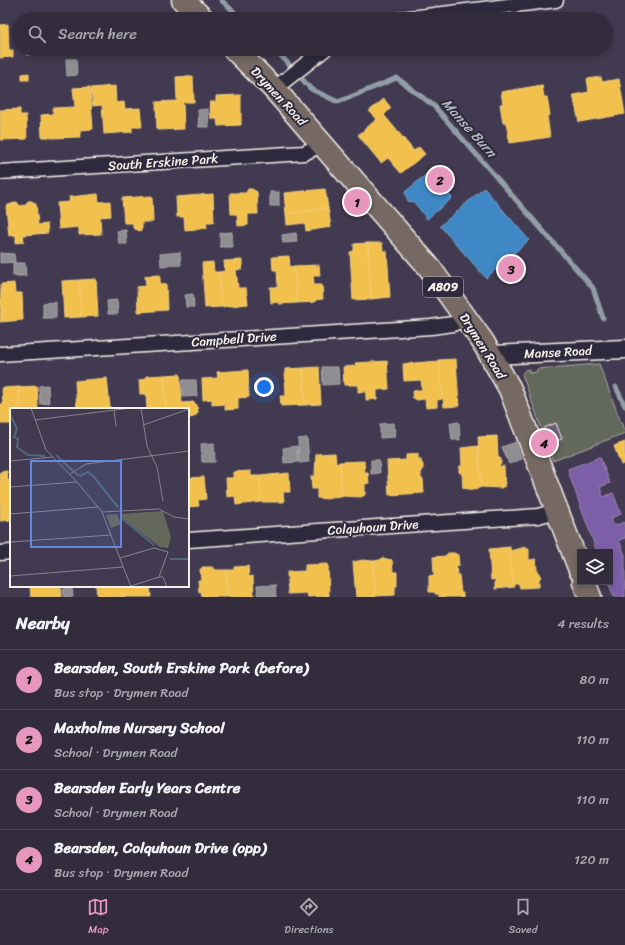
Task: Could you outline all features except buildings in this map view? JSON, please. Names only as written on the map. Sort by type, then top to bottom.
[{"type":"main road","points":[[184,0],[196,12]]},
{"type":"main road","name":"Drymen Road","points":[[243,56],[280,84],[323,144],[429,267],[466,317],[491,355],[510,389],[577,562]]},
{"type":"main road","points":[[585,585],[590,597]]},
{"type":"street","points":[[459,12],[556,0]]},
{"type":"street","points":[[280,84],[315,56]]},
{"type":"street","name":"South Erskine Park","points":[[0,172],[304,153],[323,144]]},
{"type":"street","name":"Campbell Drive","points":[[0,354],[431,327],[453,324],[466,317]]},
{"type":"street","name":"Manse Road","points":[[491,355],[625,349]]},
{"type":"street","name":"Colquhoun Drive","points":[[189,540],[538,516],[557,511]]},
{"type":"street","points":[[0,553],[10,552]]},
{"type":"shaded area","points":[[599,364],[625,433],[553,461],[522,374],[525,370],[529,369],[529,373],[537,372],[537,369]]},
{"type":"waterway","name":"Manse Burn","points":[[221,0],[234,12]]},
{"type":"waterway","name":"Manse Burn","points":[[281,56],[311,89],[338,102],[397,78],[434,106],[593,288],[603,318]]},
{"type":"waterway","name":"Manse Burn","points":[[616,387],[625,406]]},
{"type":"place","name":"Maxholme Nursery School","points":[[440,180]]},
{"type":"place","name":"Bearsden, South Erskine Park (before)","points":[[357,202]]},
{"type":"place","name":"Bearsden Early Years Centre","points":[[511,269]]},
{"type":"place","name":"Bearsden, Colquhoun Drive (opp)","points":[[544,443]]}]
